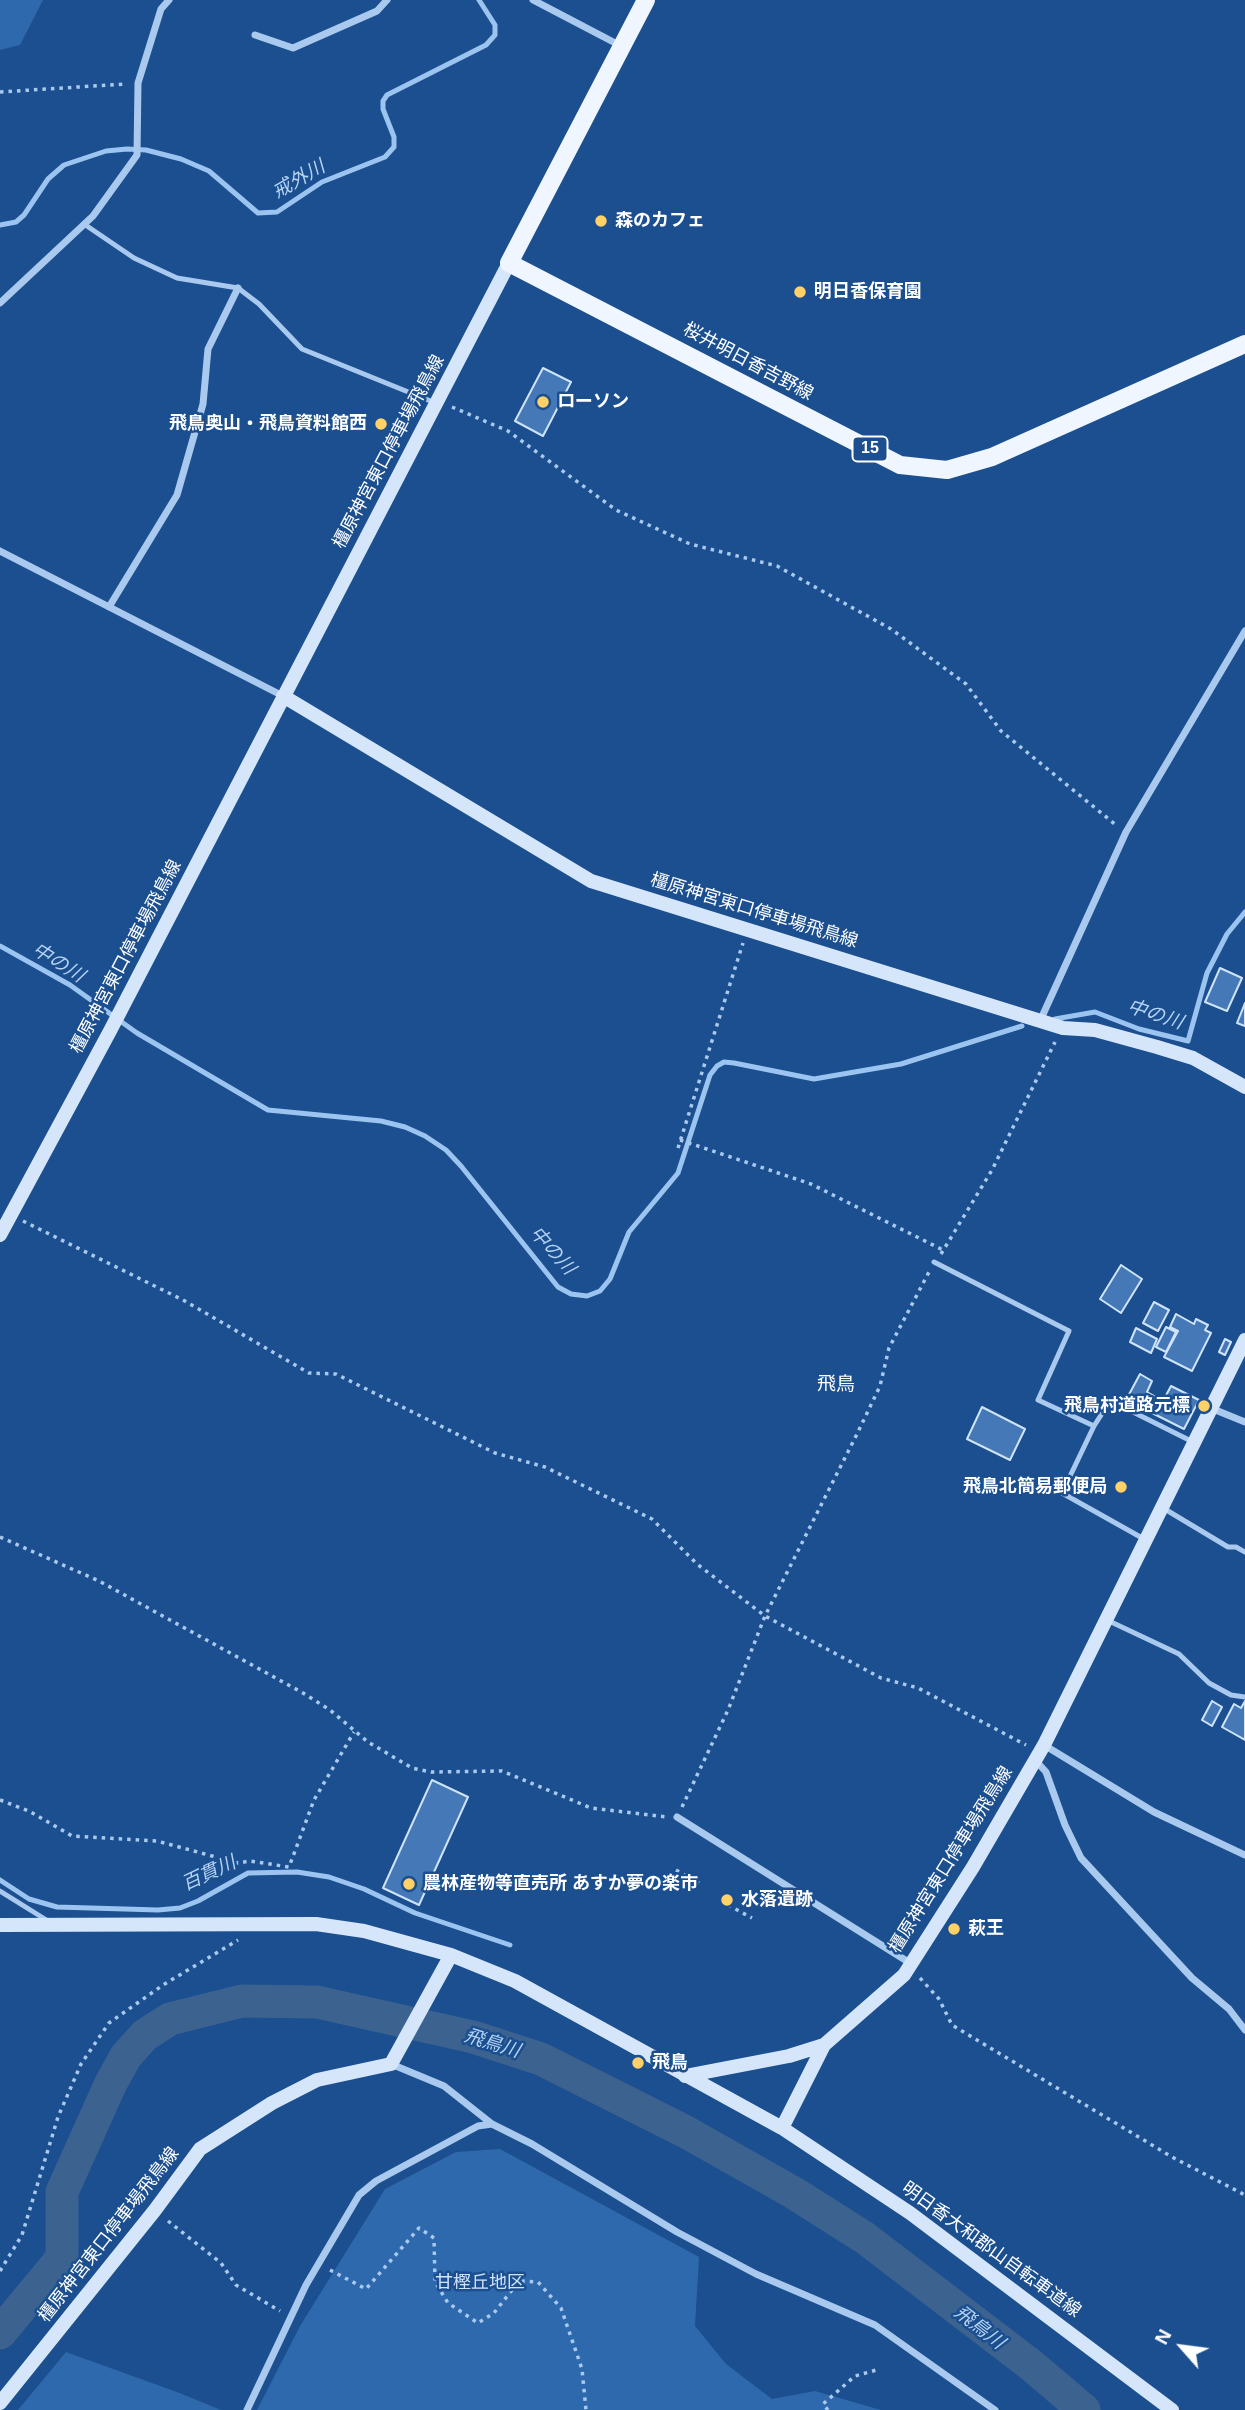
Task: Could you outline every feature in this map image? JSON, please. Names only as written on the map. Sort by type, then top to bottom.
[{"type":"main road","points":[[509,263],[646,0]]},
{"type":"main road","name":"桜井明日香吉野線","points":[[509,263],[900,465],[947,470],[992,457],[1245,344]]},
{"type":"main road","name":"橿原神宮東口停車場飛鳥線","points":[[0,1235],[110,1031],[509,263]]},
{"type":"main road","name":"橿原神宮東口停車場飛鳥線","points":[[283,696],[590,881],[1063,1028],[1095,1030],[1181,1054],[1245,1087]]},
{"type":"main road","name":"橿原神宮東口停車場飛鳥線","points":[[782,2128],[824,2045],[904,1975],[953,1900],[1040,1752],[1245,1340]]},
{"type":"main road","points":[[0,1925],[50,1923],[256,1927],[316,1924],[451,1955],[515,1981],[782,2128]]},
{"type":"main road","points":[[391,2064],[451,1955]]},
{"type":"main road","points":[[685,2076],[789,2056],[824,2045]]},
{"type":"main road","name":"橿原神宮東口停車場飛鳥線","points":[[0,2403],[155,2210],[200,2149],[272,2103],[317,2080],[391,2064]]},
{"type":"main road","name":"明日香大和郡山自転車道線","points":[[782,2128],[910,2213],[1172,2410]]},
{"type":"street","points":[[0,303],[85,224],[136,155],[139,142],[138,83],[162,9],[169,0]]},
{"type":"street","points":[[255,36],[293,48],[377,11],[387,0]]},
{"type":"street","points":[[533,0],[621,46]]},
{"type":"street","points":[[109,607],[177,495],[203,404],[208,348],[238,288]]},
{"type":"street","points":[[0,551],[283,696]]},
{"type":"street","points":[[1040,1021],[1126,832],[1245,631]]},
{"type":"street","points":[[1213,1409],[1245,1422]]},
{"type":"street","points":[[1040,1752],[1154,1812],[1245,1855]]},
{"type":"street","points":[[1040,1752],[1065,1825],[1082,1858],[1192,1978],[1229,2009],[1245,2030]]},
{"type":"street","points":[[677,1817],[909,1966]]},
{"type":"street","points":[[391,2064],[444,2086],[492,2124],[532,2144],[677,2232],[757,2274],[875,2325],[995,2410]]},
{"type":"street","points":[[247,2410],[318,2263],[343,2218],[359,2196],[376,2181],[478,2126],[492,2124]]},
{"type":"lane","points":[[85,224],[134,258],[177,278],[238,288],[258,304],[302,349],[436,404]]},
{"type":"lane","points":[[934,1262],[1069,1331],[1038,1400],[1094,1426]]},
{"type":"lane","points":[[1146,1540],[1066,1498],[1062,1493],[1094,1426],[1103,1412],[1121,1406],[1195,1443]]},
{"type":"lane","points":[[1163,1508],[1228,1547],[1236,1547],[1245,1552]]},
{"type":"lane","points":[[1106,1620],[1179,1654],[1209,1683],[1231,1695],[1245,1697]]},
{"type":"lane","points":[[0,1891],[50,1923]]},
{"type":"path","points":[[0,92],[138,83]]},
{"type":"path","points":[[436,404],[457,408],[508,431],[592,494],[628,516],[690,544],[777,566],[881,623],[966,684],[1001,731],[1126,832]]},
{"type":"path","points":[[678,1148],[747,929]]},
{"type":"path","points":[[0,1537],[99,1581],[303,1693],[330,1710],[368,1742],[412,1768],[431,1772],[502,1771],[591,1808],[677,1817],[728,1710],[765,1616],[880,1386],[889,1348],[934,1262],[945,1251],[992,1170],[1063,1028]]},
{"type":"path","points":[[680,1140],[811,1185],[945,1251]]},
{"type":"path","points":[[10,1215],[183,1300],[309,1373],[336,1374],[495,1454],[545,1467],[652,1519],[697,1564],[765,1616],[881,1678],[918,1688],[1040,1752]]},
{"type":"path","points":[[0,1800],[29,1811],[72,1836],[157,1841],[238,1863],[250,1861],[289,1867],[314,1800],[354,1732]]},
{"type":"path","points":[[676,1870],[699,1883]]},
{"type":"path","points":[[728,1905],[752,1918]]},
{"type":"path","points":[[0,2271],[22,2235],[58,2117],[77,2075],[109,2024],[163,1985],[214,1957],[256,1927]]},
{"type":"path","points":[[909,1966],[939,1999],[952,2025],[1172,2157],[1245,2195]]},
{"type":"path","points":[[155,2210],[221,2263],[236,2285],[290,2318]]},
{"type":"path","points":[[318,2263],[366,2290],[419,2228],[434,2238],[435,2282],[447,2304],[478,2323],[494,2313],[519,2281],[538,2282],[561,2308],[582,2369],[586,2410]]},
{"type":"path","points":[[828,2410],[823,2404],[855,2376],[880,2369]]},
{"type":"green space","points":[[0,0],[43,0],[20,45],[0,50]]},
{"type":"green space","name":"甘樫丘地区","points":[[500,2149],[699,2257],[695,2326],[726,2364],[772,2399],[815,2391],[881,2410],[257,2410],[300,2326],[385,2189],[456,2152]]},
{"type":"green space","points":[[66,2352],[177,2392],[221,2410],[18,2410]]},
{"type":"building","name":"ローソン","points":[[543,368],[571,382],[543,436],[515,421]]},
{"type":"building","points":[[1220,968],[1242,978],[1227,1011],[1205,1002]]},
{"type":"building","points":[[1245,1003],[1245,1026],[1237,1023]]},
{"type":"building","points":[[1121,1265],[1142,1279],[1121,1313],[1100,1299]]},
{"type":"building","points":[[1154,1302],[1169,1310],[1158,1331],[1143,1323]]},
{"type":"building","points":[[1176,1314],[1194,1324],[1196,1319],[1208,1325],[1205,1330],[1211,1333],[1192,1371],[1164,1357],[1178,1331],[1170,1327]]},
{"type":"building","points":[[1166,1327],[1176,1332],[1166,1352],[1156,1347]]},
{"type":"building","points":[[1136,1328],[1157,1339],[1151,1353],[1130,1342]]},
{"type":"building","points":[[1225,1339],[1231,1342],[1225,1355],[1219,1352]]},
{"type":"building","points":[[1140,1374],[1152,1381],[1147,1392],[1163,1401],[1171,1386],[1199,1400],[1184,1429],[1126,1400]]},
{"type":"building","points":[[982,1407],[1025,1429],[1010,1460],[967,1439]]},
{"type":"building","points":[[1212,1701],[1222,1707],[1212,1726],[1202,1720]]},
{"type":"building","points":[[1245,1701],[1245,1740],[1222,1727],[1234,1704],[1241,1708]]},
{"type":"building","points":[[432,1780],[468,1797],[419,1905],[383,1888]]},
{"type":"waterway","name":"戒外川","points":[[0,225],[16,222],[24,215],[48,179],[64,165],[106,151],[127,149],[146,150],[181,159],[209,171],[258,213],[277,212],[322,182],[385,157],[394,147],[394,137],[383,109],[383,101],[387,95],[486,45],[495,35],[495,25],[479,0]]},
{"type":"waterway","name":"中の川","points":[[1055,1019],[1095,1012],[1139,1029],[1188,1041],[1207,973],[1227,934],[1245,912]]},
{"type":"waterway","name":"中の川","points":[[0,946],[70,985],[137,1033],[268,1110],[381,1121],[425,1136],[446,1150],[461,1166],[558,1287],[571,1294],[587,1296],[600,1291],[610,1279],[629,1232],[678,1173],[710,1075],[717,1066],[724,1062],[734,1063],[814,1079],[901,1064],[1022,1026]]},
{"type":"waterway","name":"百貫川","points":[[0,1880],[29,1899],[57,1907],[158,1910],[180,1908],[198,1901],[248,1873],[297,1872],[329,1877],[364,1889],[415,1913],[510,1945]]},
{"type":"waterway","name":"飛鳥川","points":[[0,2333],[62,2258],[62,2192],[111,2083],[126,2056],[145,2035],[170,2019],[242,2001],[317,2002],[473,2037],[541,2059],[686,2132],[794,2193],[865,2238],[1031,2365],[1084,2410]]},
{"type":"place","name":"森のカフェ","points":[[601,221]]},
{"type":"place","name":"明日香保育園","points":[[800,292]]},
{"type":"place","name":"ローソン","points":[[543,402]]},
{"type":"place","name":"飛鳥奥山・飛鳥資料館西","points":[[381,424]]},
{"type":"place","name":"飛鳥村道路元標","points":[[1204,1406]]},
{"type":"place","name":"飛鳥北簡易郵便局","points":[[1121,1487]]},
{"type":"place","name":"農林産物等直売所 あすか夢の楽市","points":[[409,1884]]},
{"type":"place","name":"水落遺跡","points":[[727,1900]]},
{"type":"place","name":"萩王","points":[[954,1929]]},
{"type":"place","name":"飛鳥","points":[[638,2063]]},
{"type":"district","name":"飛鳥","points":[[836,1385]]}]
